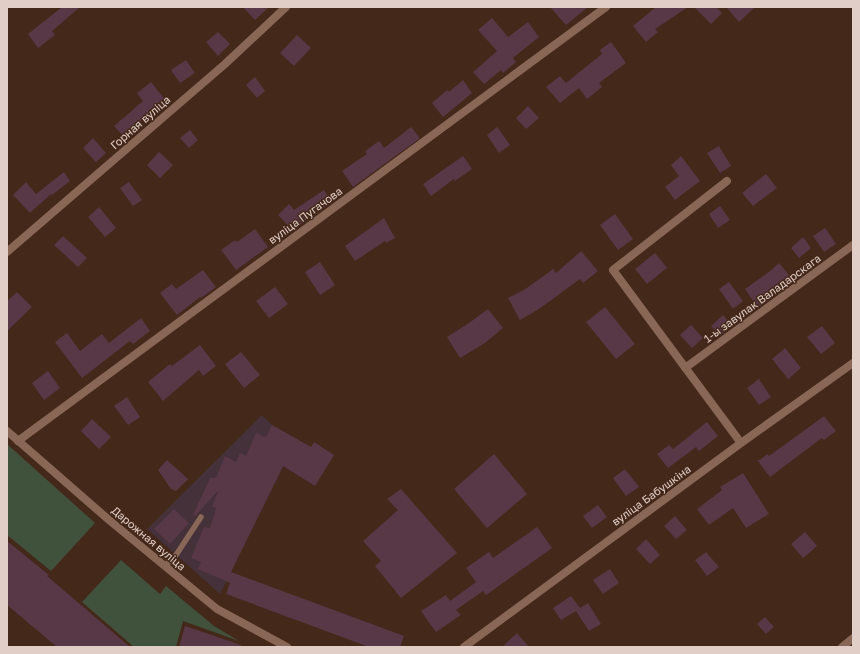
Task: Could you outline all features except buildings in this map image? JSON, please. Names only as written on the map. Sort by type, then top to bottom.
[{"type":"street","name":"Горная вуліца","points":[[7,252],[225,64],[286,7]]},
{"type":"street","name":"вуліца Пугачова","points":[[18,441],[606,7]]},
{"type":"street","points":[[727,181],[613,270],[741,443]]},
{"type":"street","name":"1-ы завулак Валадарскага","points":[[685,368],[853,245]]},
{"type":"street","name":"вуліца Бабушкіна","points":[[464,647],[741,443],[853,364]]},
{"type":"street","name":"Дарожная вуліца","points":[[7,431],[109,520],[218,609],[287,647]]},
{"type":"street","points":[[842,647],[853,638]]},
{"type":"lane","points":[[165,566],[176,554],[201,517]]},
{"type":"shaded area","points":[[262,415],[272,425],[297,439],[220,594],[147,529]]},
{"type":"green space","points":[[7,444],[95,523],[51,571],[7,535]]},
{"type":"green space","points":[[121,560],[160,594],[166,586],[214,626],[239,641],[183,621],[176,647],[134,647],[82,602]]}]
